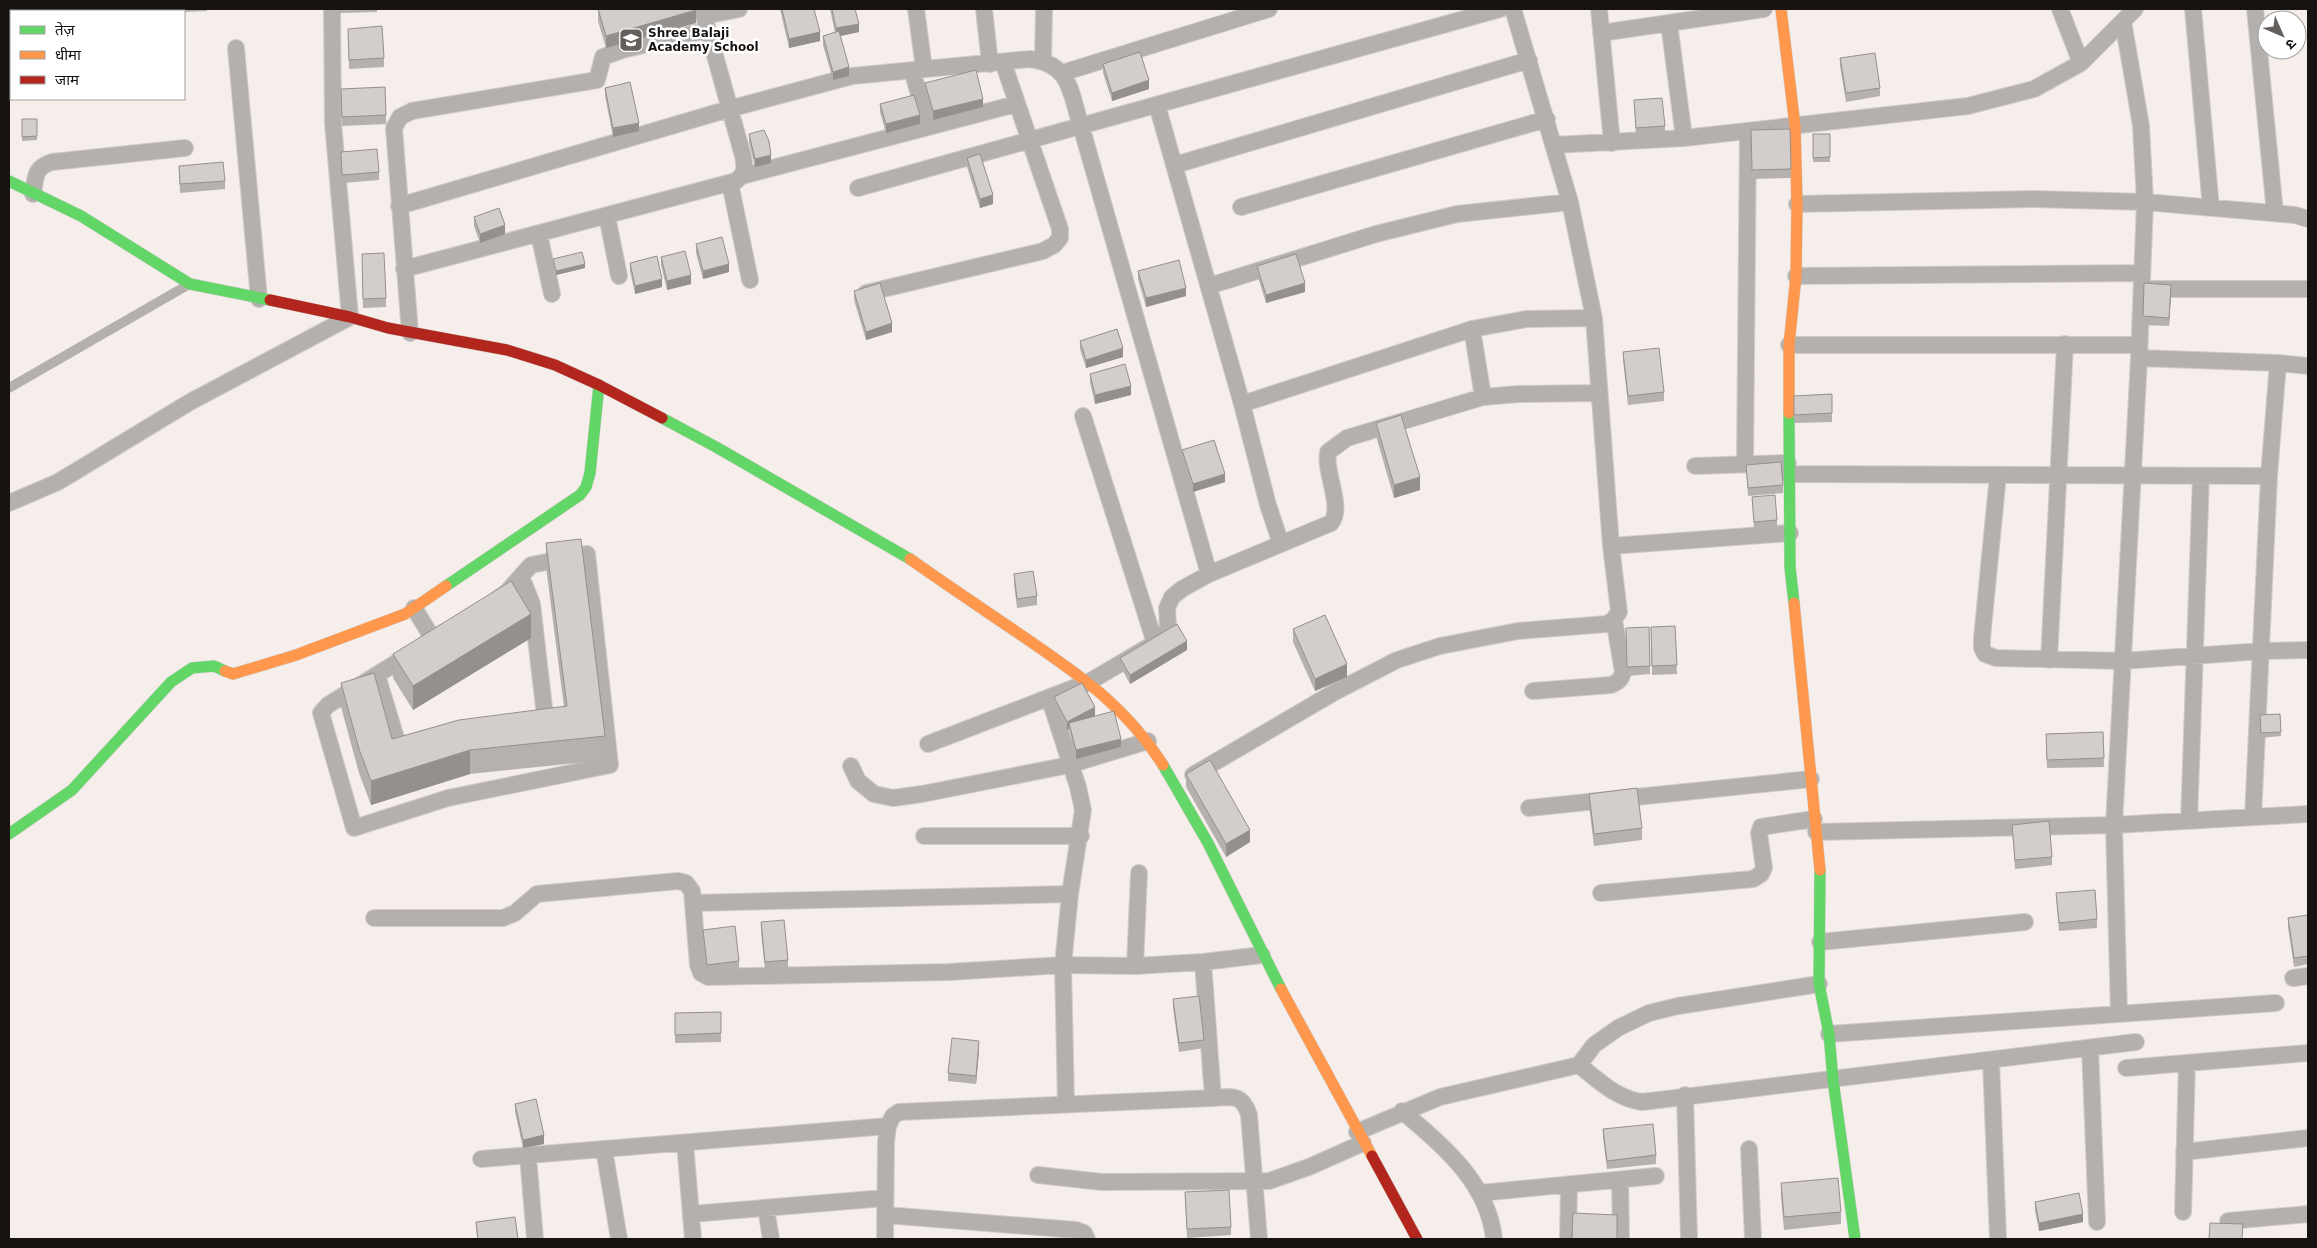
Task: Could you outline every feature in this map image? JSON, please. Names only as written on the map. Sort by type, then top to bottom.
[{"type":"street","points":[[332,9],[333,123],[350,317]]},
{"type":"street","points":[[410,333],[394,128],[400,117],[412,111],[597,80],[603,57],[705,18],[739,9]]},
{"type":"street","points":[[916,9],[918,70],[928,126]]},
{"type":"street","points":[[866,293],[1043,251],[1054,245],[1060,238],[1060,229],[1030,140],[997,63],[984,9]]},
{"type":"street","points":[[1043,61],[1044,9]]},
{"type":"street","points":[[1062,73],[1269,9]]},
{"type":"street","points":[[858,188],[1500,9]]},
{"type":"street","points":[[1176,786],[1333,693],[1397,660],[1440,646],[1518,631],[1607,624],[1619,612],[1611,546],[1594,318],[1570,202],[1513,9]]},
{"type":"street","points":[[1599,9],[1612,143]]},
{"type":"street","points":[[1602,34],[1764,9]]},
{"type":"street","points":[[1781,9],[1795,126],[1797,204],[1796,276],[1789,345],[1788,468],[1790,567],[1820,870],[1819,984],[1829,1034],[1833,1080],[1855,1239]]},
{"type":"street","points":[[2060,9],[2081,63]]},
{"type":"street","points":[[1554,145],[1684,138],[1968,106],[2034,90],[2081,63],[2135,9]]},
{"type":"street","points":[[2193,9],[2211,208]]},
{"type":"street","points":[[2255,9],[2276,213]]},
{"type":"street","points":[[705,18],[745,168],[736,179],[750,280]]},
{"type":"street","points":[[2119,1014],[2114,825],[2145,202],[2141,126],[2123,21]]},
{"type":"street","points":[[1669,23],[1684,138]]},
{"type":"street","points":[[236,48],[259,298]]},
{"type":"street","points":[[399,206],[852,76],[1030,59],[1054,65],[1062,73],[1081,126],[1209,574]]},
{"type":"street","points":[[1174,165],[1529,60]]},
{"type":"street","points":[[404,270],[928,126],[1016,104]]},
{"type":"street","points":[[1157,105],[1242,404],[1268,505],[1281,544]]},
{"type":"street","points":[[1241,207],[1547,119]]},
{"type":"street","points":[[1745,464],[1748,131]]},
{"type":"street","points":[[33,194],[36,174],[41,166],[52,162],[185,148]]},
{"type":"street","points":[[9,181],[81,216],[163,269],[190,284],[350,317],[410,333],[507,350],[555,365],[599,385],[716,447],[908,558],[1089,682],[1119,708],[1148,741],[1176,786],[1208,843],[1262,955],[1360,1138],[1417,1239]]},
{"type":"street","points":[[1797,204],[2033,199],[2145,202],[2304,216],[2308,220]]},
{"type":"street","points":[[1209,286],[1376,234],[1457,214],[1570,202]]},
{"type":"street","points":[[606,216],[618,276]]},
{"type":"street","points":[[539,234],[552,294]]},
{"type":"street","points":[[1796,276],[2142,281],[2308,289]]},
{"type":"street","points":[[9,503],[58,482],[190,402],[350,317]]},
{"type":"street","points":[[1242,404],[1472,329],[1526,319],[1594,318]]},
{"type":"street","points":[[1472,329],[1483,397]]},
{"type":"street","points":[[1789,345],[2065,344],[2308,366]]},
{"type":"street","points":[[2049,660],[2065,344]]},
{"type":"street","points":[[2253,817],[2268,476],[2278,363]]},
{"type":"street","points":[[9,834],[72,790],[171,682],[192,668],[214,666],[233,674],[296,655],[405,614],[580,495],[586,487],[590,473],[599,385]]},
{"type":"street","points":[[928,744],[1089,682],[1155,643],[1164,634],[1168,627],[1167,608],[1172,597],[1182,588],[1209,574],[1325,526],[1335,517],[1336,509],[1326,461],[1328,452],[1347,438],[1483,397],[1518,394],[1599,393]]},
{"type":"street","points":[[1083,416],[1155,643]]},
{"type":"street","points":[[1695,466],[1745,464],[1788,468],[1998,475],[2268,476]]},
{"type":"street","points":[[1998,475],[1982,648],[1985,654],[1996,658],[2123,661],[2261,651],[2308,650]]},
{"type":"street","points":[[2189,820],[2201,476]]},
{"type":"street","points":[[1611,546],[1790,533]]},
{"type":"street","points":[[458,624],[328,705],[321,714],[354,828],[448,798],[610,765],[587,554],[531,565],[507,592],[482,608]]},
{"type":"street","points":[[518,730],[538,726],[545,716],[532,604],[521,576]]},
{"type":"street","points":[[414,608],[433,639]]},
{"type":"street","points":[[1533,691],[1610,685],[1622,678],[1623,672],[1614,619]]},
{"type":"street","points":[[377,675],[396,738],[405,749],[430,745]]},
{"type":"street","points":[[1049,697],[1069,765],[1078,787],[1083,810],[1070,894],[1063,965],[1066,1104]]},
{"type":"street","points":[[850,766],[858,781],[874,794],[893,798],[1069,765],[1148,741]]},
{"type":"street","points":[[1530,808],[1811,779]]},
{"type":"street","points":[[1601,894],[1756,878],[1764,868],[1759,833],[1761,827],[1815,825],[2114,825],[2308,814]]},
{"type":"street","points":[[924,836],[1080,836]]},
{"type":"street","points":[[1135,966],[1139,873]]},
{"type":"street","points":[[374,918],[503,918],[515,913],[537,894],[678,881],[686,883],[692,891],[698,965],[701,973],[708,978],[949,972],[1063,965],[1135,966],[1204,962],[1262,955]]},
{"type":"street","points":[[693,903],[1070,894]]},
{"type":"street","points":[[1820,942],[2025,922]]},
{"type":"street","points":[[1204,962],[1213,1098]]},
{"type":"street","points":[[1038,1175],[1102,1182],[1268,1181],[1301,1170],[1360,1138],[1402,1111],[1448,1095],[1579,1064],[1594,1046],[1618,1028],[1649,1014],[1678,1006],[1819,984]]},
{"type":"street","points":[[1829,1034],[2276,1003]]},
{"type":"street","points":[[1579,1064],[1615,1094],[1628,1100],[1642,1102],[1685,1095],[1833,1080],[2136,1042]]},
{"type":"street","points":[[2090,1048],[2097,1222]]},
{"type":"street","points":[[2126,1068],[2308,1053]]},
{"type":"street","points":[[1991,1060],[1998,1239]]},
{"type":"street","points":[[2183,1212],[2187,1063]]},
{"type":"street","points":[[1685,1095],[1689,1239]]},
{"type":"street","points":[[885,1239],[888,1126],[892,1116],[899,1112],[910,1110],[1236,1097],[1246,1106],[1249,1115],[1259,1239]]},
{"type":"street","points":[[1402,1111],[1441,1144],[1466,1171],[1480,1193],[1492,1225],[1494,1239]]},
{"type":"street","points":[[481,1159],[888,1126]]},
{"type":"street","points":[[2184,1152],[2308,1138]]},
{"type":"street","points":[[685,1143],[693,1239]]},
{"type":"street","points":[[604,1149],[619,1239]]},
{"type":"street","points":[[1749,1149],[1753,1239]]},
{"type":"street","points":[[528,1156],[535,1239]]},
{"type":"street","points":[[1480,1193],[1656,1176]]},
{"type":"street","points":[[1620,1180],[1621,1239]]},
{"type":"street","points":[[1568,1239],[1569,1185]]},
{"type":"street","points":[[691,1214],[885,1198]]},
{"type":"street","points":[[766,1208],[771,1239]]},
{"type":"street","points":[[2228,1221],[2308,1214]]},
{"type":"street","points":[[885,1215],[1076,1230],[1084,1234],[1087,1239]]},
{"type":"lane","points":[[9,388],[190,284]]},
{"type":"building","points":[[598,9],[696,9],[696,10],[606,36]]},
{"type":"building","points":[[782,9],[814,9],[820,32],[789,39]]},
{"type":"building","points":[[832,9],[855,9],[859,24],[836,28]]},
{"type":"building","points":[[382,26],[384,58],[349,60],[348,29]]},
{"type":"building","points":[[839,31],[849,67],[833,72],[823,36]]},
{"type":"building","points":[[1140,52],[1149,80],[1112,93],[1103,64]]},
{"type":"building","points":[[1875,53],[1880,88],[1846,93],[1840,58]]},
{"type":"building","points":[[976,70],[983,99],[933,111],[925,83]]},
{"type":"building","points":[[630,82],[639,123],[613,128],[605,88]]},
{"type":"building","points":[[385,87],[386,115],[342,117],[341,89]]},
{"type":"building","points":[[914,95],[920,115],[886,124],[880,104]]},
{"type":"building","points":[[1662,98],[1665,126],[1636,128],[1634,100]]},
{"type":"building","points":[[22,119],[37,119],[37,136],[22,137]]},
{"type":"building","points":[[1790,129],[1791,169],[1752,170],[1751,130]]},
{"type":"building","points":[[764,130],[769,141],[771,155],[755,159],[749,134]]},
{"type":"building","points":[[1813,134],[1830,134],[1830,157],[1813,158]]},
{"type":"building","points":[[377,149],[379,172],[342,175],[341,152]]},
{"type":"building","points":[[980,154],[993,195],[980,199],[967,158]]},
{"type":"building","points":[[223,162],[225,181],[180,184],[179,166]]},
{"type":"building","points":[[499,208],[505,225],[480,234],[474,217]]},
{"type":"building","points":[[722,237],[729,264],[703,271],[696,244]]},
{"type":"building","points":[[685,251],[691,275],[667,281],[661,257]]},
{"type":"building","points":[[582,252],[585,264],[556,271],[553,259]]},
{"type":"building","points":[[384,253],[386,298],[363,299],[362,254]]},
{"type":"building","points":[[1296,254],[1305,283],[1266,295],[1257,266]]},
{"type":"building","points":[[657,256],[662,279],[635,286],[630,263]]},
{"type":"building","points":[[1179,260],[1186,288],[1146,298],[1138,271]]},
{"type":"building","points":[[880,283],[892,323],[866,332],[854,291]]},
{"type":"building","points":[[2144,283],[2171,285],[2169,318],[2143,316]]},
{"type":"building","points":[[1117,329],[1123,348],[1086,360],[1080,341]]},
{"type":"building","points":[[1659,348],[1664,392],[1628,396],[1623,352]]},
{"type":"building","points":[[1125,364],[1131,386],[1095,395],[1090,374]]},
{"type":"building","points":[[1832,394],[1832,413],[1794,415],[1794,396]]},
{"type":"building","points":[[1401,415],[1420,477],[1394,485],[1376,423]]},
{"type":"building","points":[[1214,440],[1225,474],[1193,484],[1182,450]]},
{"type":"building","points":[[1781,462],[1783,485],[1748,488],[1746,465]]},
{"type":"building","points":[[1775,495],[1777,520],[1754,522],[1752,497]]},
{"type":"building","points":[[581,539],[605,736],[470,750],[371,781],[359,749],[341,683],[374,673],[392,739],[459,720],[567,706],[546,543]]},
{"type":"building","points":[[1033,571],[1037,596],[1017,599],[1014,574]]},
{"type":"building","points":[[511,581],[531,614],[413,686],[393,654]]},
{"type":"building","points":[[1325,615],[1347,664],[1315,679],[1293,629]]},
{"type":"building","points":[[1177,624],[1187,641],[1130,675],[1120,658]]},
{"type":"building","points":[[1675,626],[1677,665],[1652,666],[1651,627]]},
{"type":"building","points":[[1649,627],[1650,666],[1627,667],[1626,628]]},
{"type":"building","points":[[1082,683],[1095,707],[1067,722],[1054,697]]},
{"type":"building","points":[[1114,711],[1121,739],[1076,750],[1069,723]]},
{"type":"building","points":[[2280,714],[2281,732],[2261,733],[2260,715]]},
{"type":"building","points":[[2103,732],[2104,758],[2047,760],[2046,734]]},
{"type":"building","points":[[1210,760],[1250,830],[1226,844],[1186,774]]},
{"type":"building","points":[[1637,788],[1642,828],[1594,834],[1589,794]]},
{"type":"building","points":[[2049,821],[2052,857],[2015,860],[2012,825]]},
{"type":"building","points":[[2095,890],[2097,919],[2059,923],[2056,893]]},
{"type":"building","points":[[2308,915],[2308,956],[2294,958],[2288,918]]},
{"type":"building","points":[[784,920],[788,960],[765,962],[761,922]]},
{"type":"building","points":[[735,926],[739,961],[707,965],[703,930]]},
{"type":"building","points":[[1199,996],[1204,1040],[1179,1043],[1173,999]]},
{"type":"building","points":[[721,1012],[721,1033],[675,1035],[675,1013]]},
{"type":"building","points":[[952,1038],[979,1041],[976,1076],[948,1073]]},
{"type":"building","points":[[536,1099],[544,1135],[523,1140],[515,1104]]},
{"type":"building","points":[[1653,1124],[1656,1155],[1607,1161],[1603,1129]]},
{"type":"building","points":[[1838,1178],[1841,1212],[1784,1217],[1781,1183]]},
{"type":"building","points":[[1229,1190],[1231,1227],[1187,1229],[1185,1192]]},
{"type":"building","points":[[2079,1193],[2083,1214],[2039,1223],[2035,1202]]},
{"type":"building","points":[[1573,1213],[1617,1215],[1617,1239],[1572,1239]]},
{"type":"building","points":[[515,1217],[518,1239],[478,1239],[476,1222]]},
{"type":"building","points":[[2210,1223],[2243,1224],[2242,1239],[2209,1239]]},
{"type":"traffic: fast","points":[[9,181],[81,216],[190,284],[270,300]]},
{"type":"traffic: fast","points":[[446,586],[580,495],[586,487],[590,473],[599,385]]},
{"type":"traffic: fast","points":[[1789,413],[1790,567],[1794,603]]},
{"type":"traffic: fast","points":[[662,418],[910,559]]},
{"type":"traffic: fast","points":[[9,834],[72,790],[171,682],[192,668],[214,666],[225,671]]},
{"type":"traffic: fast","points":[[1163,765],[1208,843],[1281,989]]},
{"type":"traffic: fast","points":[[1820,870],[1819,984],[1829,1034],[1833,1080],[1855,1239]]},
{"type":"traffic: slow","points":[[1781,9],[1795,126],[1797,204],[1796,276],[1789,345],[1789,413]]},
{"type":"traffic: slow","points":[[910,559],[1081,677],[1133,725],[1163,765]]},
{"type":"traffic: slow","points":[[225,671],[233,674],[296,655],[405,614],[446,586]]},
{"type":"traffic: slow","points":[[1794,603],[1820,870]]},
{"type":"traffic: slow","points":[[1281,989],[1372,1156]]},
{"type":"traffic: jam","points":[[270,300],[350,317],[388,328],[507,350],[555,365],[599,385],[662,418]]},
{"type":"traffic: jam","points":[[1372,1156],[1417,1239]]},
{"type":"place","name":"Shree Balaji Academy School","points":[[631,40]]}]
